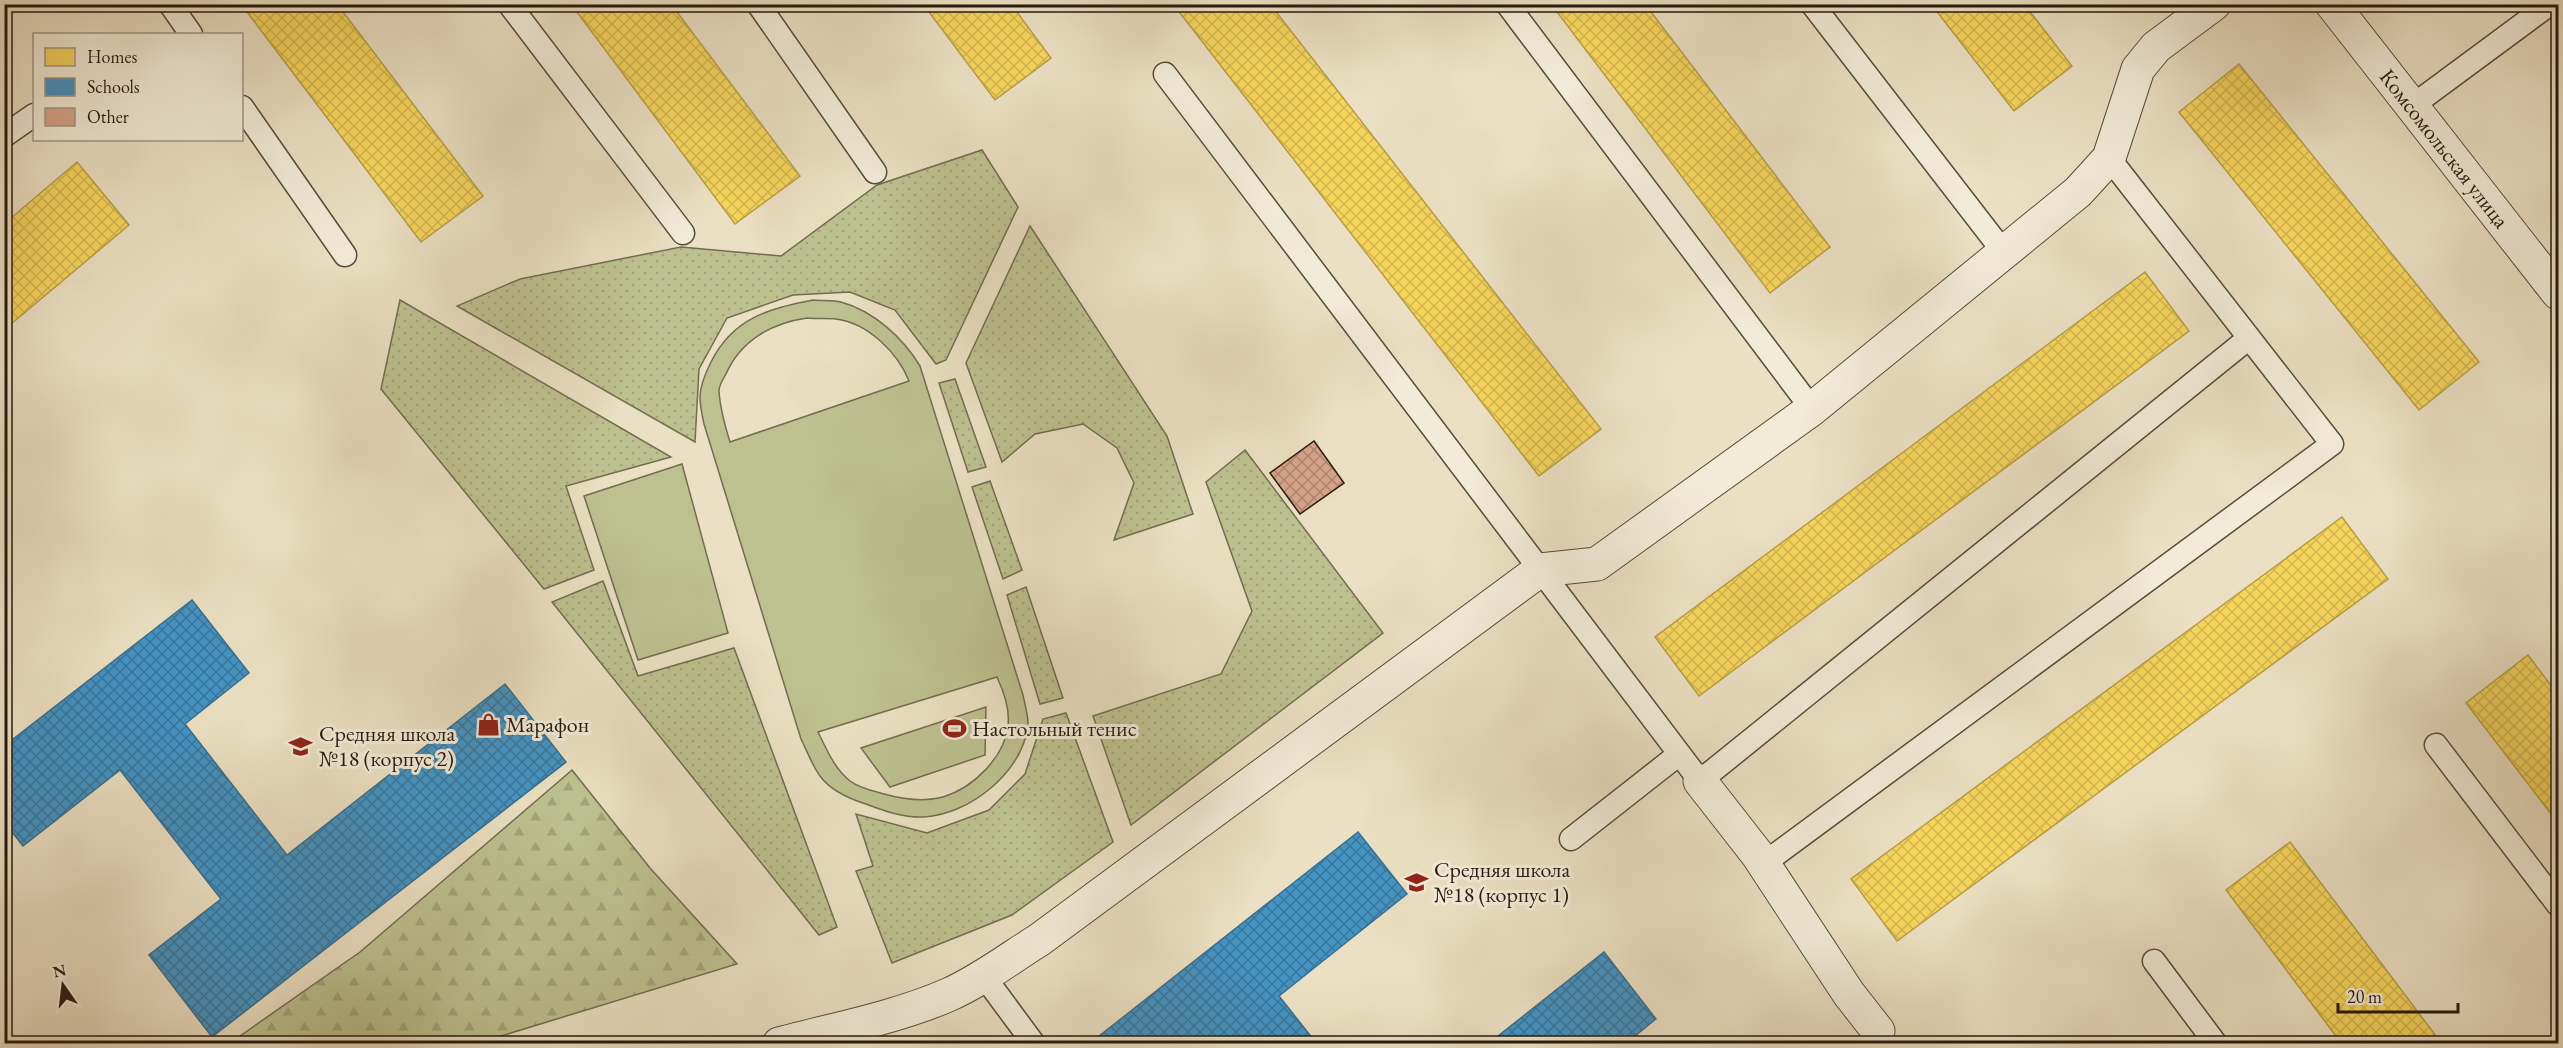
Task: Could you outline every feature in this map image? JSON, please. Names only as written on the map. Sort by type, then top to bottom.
[{"type":"street","points":[[779,1044],[871,1020],[948,995],[983,975],[1048,932],[1540,570],[1597,564],[1812,409],[2005,254],[2078,192],[2109,158],[2138,69],[2156,47],[2214,4]]},
{"type":"street","name":"Комсомольская улица","points":[[2332,4],[2559,293]]},
{"type":"street","points":[[1700,781],[1763,864],[1849,994],[1878,1031]]},
{"type":"lane","points":[[170,4],[190,33]]},
{"type":"lane","points":[[509,4],[683,233]]},
{"type":"lane","points":[[758,4],[875,172]]},
{"type":"lane","points":[[1507,4],[1812,409]]},
{"type":"lane","points":[[1812,4],[2005,254]]},
{"type":"lane","points":[[2412,106],[2550,4]]},
{"type":"lane","points":[[1165,74],[1678,755],[1700,781],[2249,338]]},
{"type":"lane","points":[[243,108],[345,255]]},
{"type":"lane","points":[[4,136],[33,116]]},
{"type":"lane","points":[[1763,864],[2331,444],[2109,158]]},
{"type":"lane","points":[[2436,745],[2559,905]]},
{"type":"lane","points":[[1571,839],[1678,755]]},
{"type":"lane","points":[[2154,961],[2216,1044]]},
{"type":"lane","points":[[983,975],[1034,1044]]},
{"type":"green space","points":[[982,150],[1018,207],[946,360],[936,364],[895,310],[850,292],[793,295],[727,318],[699,369],[695,442],[457,306],[520,279],[681,247],[781,256],[877,185]]},
{"type":"green space","points":[[1030,226],[1167,436],[1193,514],[1114,540],[1134,483],[1117,448],[1083,424],[1035,434],[1002,462],[966,363]]},
{"type":"green space","points":[[400,300],[671,457],[566,486],[594,570],[544,589],[381,389]]},
{"type":"green space","points":[[813,300],[838,301],[865,312],[896,336],[920,366],[1023,695],[1028,727],[1015,760],[990,789],[975,800],[941,814],[917,817],[880,809],[853,799],[829,786],[817,772],[801,739],[704,424],[700,404],[701,388],[711,362],[730,335],[741,325],[767,312]],"holes":[[[807,318],[836,319],[859,326],[890,350],[909,381],[730,442],[719,391],[721,382],[732,362],[759,335],[782,324]],[[997,677],[1008,713],[1006,737],[986,770],[954,793],[943,797],[921,800],[891,796],[858,786],[850,781],[831,758],[818,732]]]},
{"type":"green space","points":[[955,379],[986,467],[968,472],[939,383]]},
{"type":"green space","points":[[1245,450],[1383,633],[1131,825],[1093,716],[1221,674],[1252,611],[1206,482]]},
{"type":"green space","points":[[682,464],[728,633],[638,660],[584,496]]},
{"type":"green space","points":[[990,481],[1022,570],[1003,579],[972,487]]},
{"type":"green space","points":[[603,581],[638,676],[734,648],[837,927],[819,935],[552,602]]},
{"type":"green space","points":[[1026,587],[1063,698],[1040,704],[1007,595]]},
{"type":"green space","name":"Настольный тенис","points":[[986,707],[985,755],[890,787],[861,748]]},
{"type":"green space","points":[[1066,713],[1113,842],[1012,915],[892,963],[856,871],[873,866],[856,814],[927,833],[989,810],[1025,774],[1043,719]]},
{"type":"green space","points":[[572,770],[650,868],[737,964],[478,1043],[230,1043],[360,952]]},
{"type":"building: Homes","points":[[241,4],[337,4],[483,196],[421,242]]},
{"type":"building: Homes","points":[[571,4],[671,4],[800,176],[735,224]]},
{"type":"building: Homes","points":[[923,4],[1011,4],[1051,58],[995,100]]},
{"type":"building: Homes","points":[[1173,4],[1270,4],[1601,429],[1539,476]]},
{"type":"building: Homes","points":[[1551,4],[1645,4],[1830,247],[1770,293]]},
{"type":"building: Homes","points":[[1931,4],[2024,4],[2072,66],[2014,111]]},
{"type":"building: Homes","points":[[2239,64],[2479,362],[2419,410],[2179,112]]},
{"type":"building: Homes","points":[[77,162],[129,225],[4,330],[4,224]]},
{"type":"building: Homes","points":[[2145,272],[2189,331],[1699,696],[1655,637]]},
{"type":"building: Homes","points":[[2342,517],[2388,579],[1897,941],[1851,879]]},
{"type":"building: Homes","points":[[2528,655],[2558,695],[2558,823],[2466,703]]},
{"type":"building: Homes","points":[[2290,842],[2442,1044],[2342,1044],[2226,890]]},
{"type":"building: Homes","points":[[2053,1036],[2059,1044],[2043,1044]]},
{"type":"building: Schools","points":[[192,600],[249,673],[185,724],[287,855],[505,684],[566,762],[212,1037],[149,955],[221,899],[120,770],[23,846],[4,822],[4,746]]},
{"type":"building: Schools","points":[[1358,832],[1407,894],[1279,996],[1317,1044],[1089,1044]]},
{"type":"building: Schools","points":[[1604,952],[1656,1019],[1625,1044],[1488,1044]]},
{"type":"building: Other","points":[[1314,441],[1344,483],[1300,514],[1270,473]]},
{"type":"place","name":"Марафон","points":[[488,724]]},
{"type":"place","name":"Настольный тенис","points":[[954,728]]},
{"type":"place","name":"Средняя школа №18 (корпус 2)","points":[[301,746]]},
{"type":"place","name":"Средняя школа №18 (корпус 1)","points":[[1416,882]]}]
